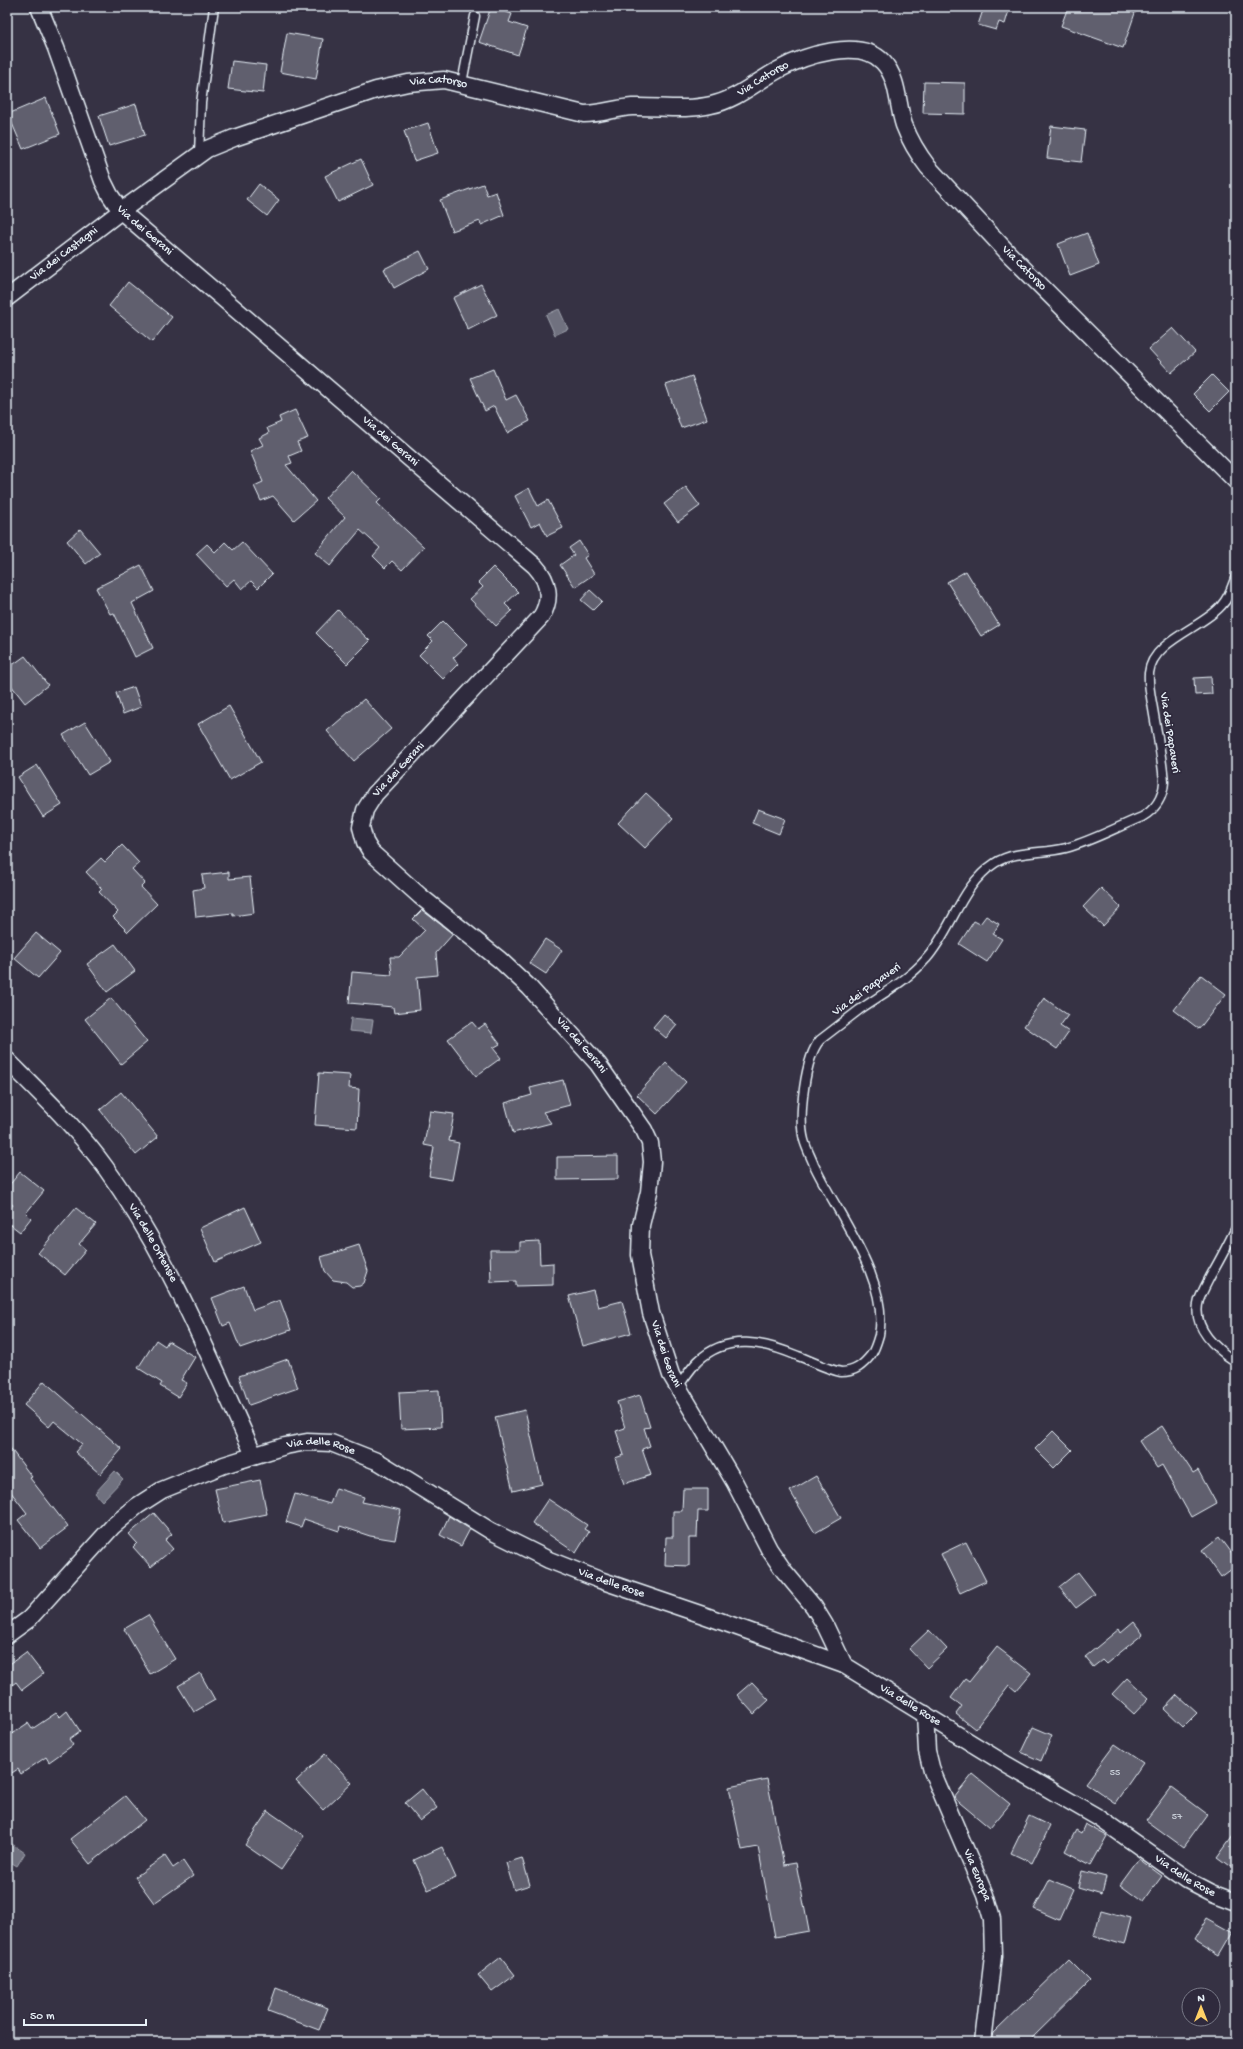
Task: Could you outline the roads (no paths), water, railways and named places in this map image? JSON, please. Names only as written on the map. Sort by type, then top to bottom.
[{"type":"street","name":"Via dei Gerani","points":[[39,7],[56,48],[103,181],[110,195],[121,211],[535,566],[544,578],[547,587],[548,602],[541,617],[376,794],[363,815],[362,832],[366,844],[377,857],[431,906],[500,960],[537,994],[601,1068],[644,1130],[650,1143],[652,1162],[649,1192],[641,1225],[640,1255],[653,1319],[671,1375],[677,1388],[735,1483],[768,1549],[820,1616],[844,1665]]},
{"type":"street","name":"Via Catorso","points":[[121,211],[199,154],[214,145],[390,86],[437,80],[462,83],[576,113],[600,113],[630,107],[686,108],[711,105],[728,99],[777,70],[800,60],[841,50],[855,50],[872,54],[883,62],[892,74],[906,128],[916,151],[928,167],[1010,255],[1236,481]]},
{"type":"street","name":"Via dei Castagni","points":[[7,298],[121,211]]},
{"type":"street","name":"Via delle Ortensie","points":[[7,1060],[46,1098],[84,1140],[105,1167],[140,1220],[185,1302],[254,1455]]},
{"type":"street","name":"Via delle Rose","points":[[7,1635],[29,1619],[96,1544],[137,1506],[172,1485],[254,1455],[298,1443],[319,1442],[337,1444],[387,1467],[491,1531],[549,1560],[597,1580],[706,1616],[844,1665],[1028,1778],[1099,1818],[1187,1880],[1212,1893],[1236,1902]]},
{"type":"street","name":"Via Europa","points":[[925,1714],[927,1751],[932,1771],[985,1895],[992,1919],[993,1956],[983,2042]]},
{"type":"lane","points":[[199,154],[201,103],[214,7]]},
{"type":"lane","points":[[462,83],[475,16]]},
{"type":"lane","name":"Via dei Papaveri","points":[[677,1388],[702,1358],[717,1349],[736,1343],[753,1342],[769,1345],[841,1372],[851,1371],[860,1366],[873,1352],[878,1338],[881,1322],[880,1305],[874,1279],[820,1177],[803,1138],[804,1093],[811,1053],[820,1040],[902,981],[926,959],[947,930],[971,888],[991,866],[1013,856],[1074,846],[1142,817],[1158,803],[1163,790],[1164,782],[1149,687],[1150,666],[1155,656],[1165,646],[1208,618],[1221,606],[1230,593],[1236,576]]},
{"type":"lane","points":[[1236,1228],[1202,1293],[1198,1310],[1198,1318],[1203,1332],[1222,1352],[1236,1362]]},
{"type":"water","points":[[559,309],[568,329],[555,335],[546,315]]},
{"type":"water","points":[[351,1018],[373,1020],[371,1033],[349,1031]]},
{"type":"water","points":[[115,1471],[123,1479],[102,1501],[95,1493]]},
{"type":"water","points":[[12,1844],[25,1853],[17,1866],[7,1860],[7,1851]]}]
